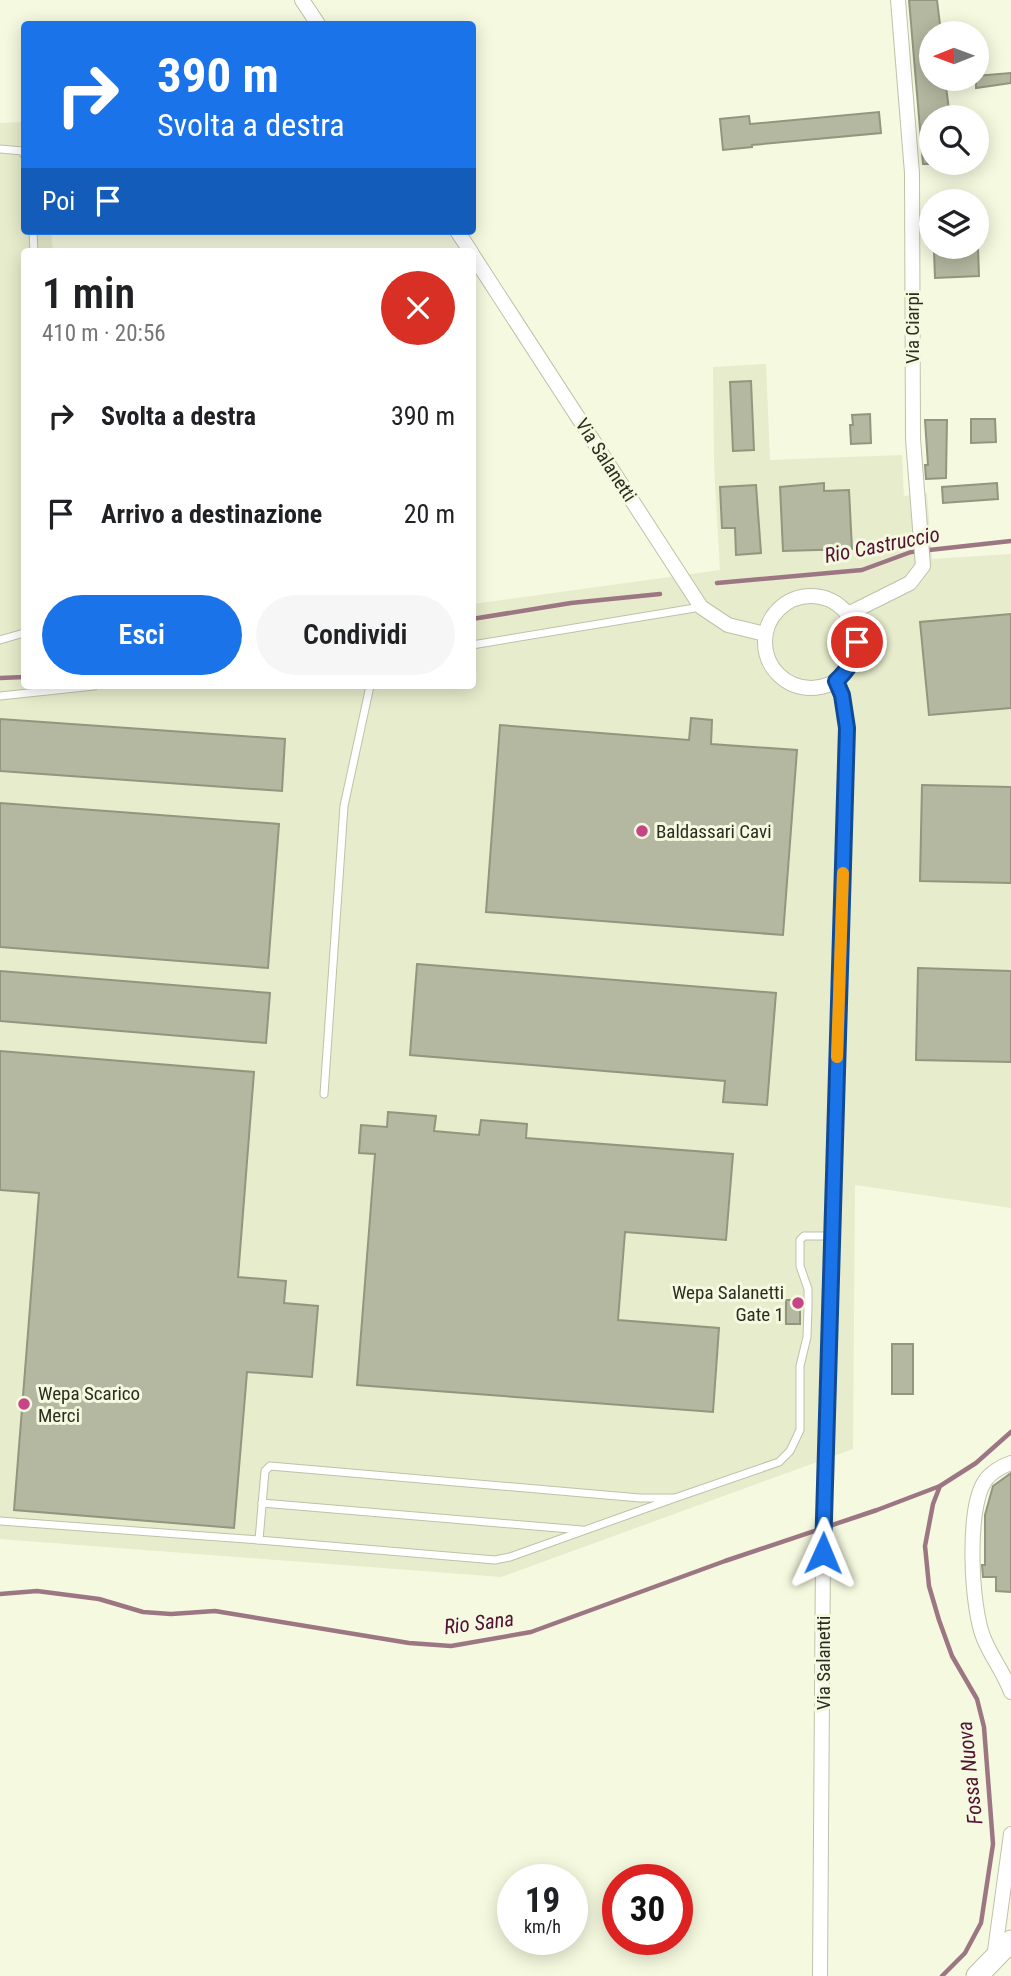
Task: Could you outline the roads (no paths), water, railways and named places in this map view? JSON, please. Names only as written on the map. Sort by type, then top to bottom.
[{"type":"main road","points":[[979,1975],[1011,1941]]},
{"type":"street","points":[[302,0],[316,21]]},
{"type":"street","name":"Via Ciarpi","points":[[848,614],[911,583],[923,566],[914,439],[912,173],[898,0]]},
{"type":"street","name":"Via Salanetti","points":[[476,259],[701,607],[729,625],[765,634]]},
{"type":"street","points":[[823,597],[837,603],[848,614],[856,635],[855,657],[847,671],[836,681],[822,687],[807,688],[786,680],[770,663],[765,649],[765,634],[775,613],[793,599],[823,597]]},
{"type":"street","name":"Via Salanetti","points":[[820,1976],[823,1553],[847,728],[842,695],[836,681]]},
{"type":"street","points":[[1010,1684],[983,1638],[975,1601],[972,1546],[975,1511],[985,1481],[1002,1466],[1011,1463]]},
{"type":"street","points":[[994,1958],[1011,1834]]},
{"type":"lane","points":[[0,149],[21,152]]},
{"type":"lane","points":[[476,644],[701,607]]},
{"type":"lane","points":[[0,640],[21,634]]},
{"type":"lane","points":[[0,696],[66,689]]},
{"type":"lane","points":[[324,1094],[344,806],[369,689]]},
{"type":"lane","points":[[0,1521],[495,1560],[510,1557],[779,1462],[790,1451],[800,1430],[800,1366],[807,1337],[808,1289],[800,1265],[800,1240],[804,1236],[832,1236]]},
{"type":"lane","points":[[259,1540],[265,1471],[271,1466],[640,1498],[675,1498]]},
{"type":"lane","points":[[262,1503],[587,1530]]},
{"type":"waterway","name":"Rio Castruccio","points":[[717,583],[862,570],[911,552],[1011,541]]},
{"type":"waterway","name":"Rio Castruccio","points":[[476,618],[571,603],[660,594]]},
{"type":"waterway","name":"Rio Castruccio","points":[[0,678],[21,677]]},
{"type":"waterway","name":"Fossa Nuova","points":[[942,1976],[965,1953],[981,1923],[993,1844],[984,1727],[977,1699],[952,1656],[939,1620],[929,1586],[925,1546],[933,1504],[940,1486],[976,1463],[1011,1432]]},
{"type":"waterway","name":"Rio Sana","points":[[0,1594],[37,1591],[99,1599],[143,1612],[171,1614],[215,1611],[409,1643],[451,1646],[531,1632],[940,1486]]},
{"type":"place","name":"Baldassari Cavi","points":[[642,831]]},
{"type":"place","name":"Wepa Salanetti Gate 1","points":[[798,1303]]},
{"type":"place","name":"Wepa Scarico Merci","points":[[24,1404]]}]
